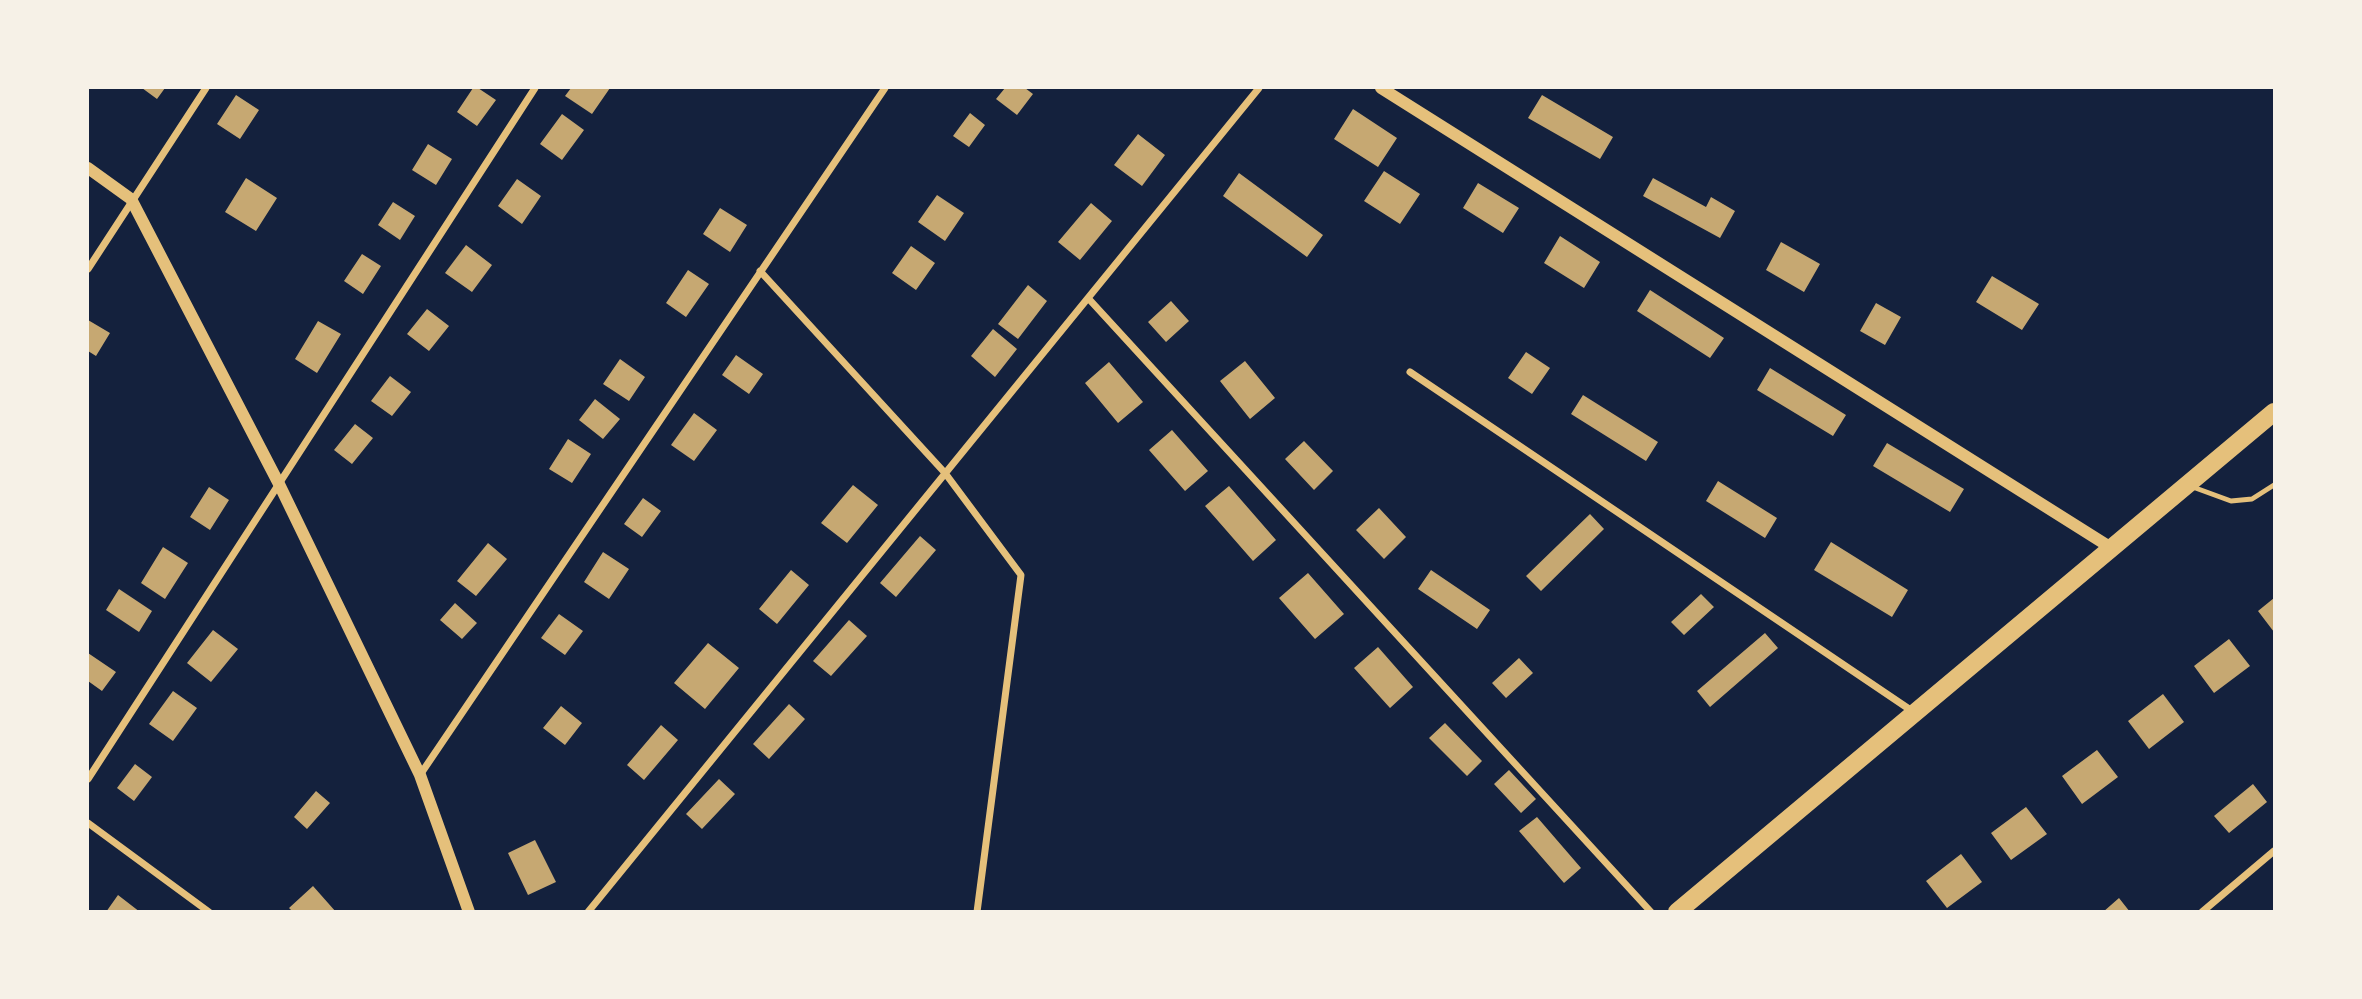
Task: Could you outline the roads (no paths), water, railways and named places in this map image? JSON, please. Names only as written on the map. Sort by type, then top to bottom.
[{"type":"main road","points":[[1677,912],[2274,412]]},
{"type":"street","points":[[88,269],[205,88]]},
{"type":"street","points":[[88,779],[535,88]]},
{"type":"street","points":[[420,775],[885,88]]},
{"type":"street","points":[[588,912],[1259,88]]},
{"type":"street","points":[[1381,88],[2113,549]]},
{"type":"street","points":[[88,168],[131,199],[279,484],[420,775],[469,912]]},
{"type":"street","points":[[760,271],[945,473],[1021,575],[977,912]]},
{"type":"street","points":[[1088,298],[1651,912]]},
{"type":"street","points":[[1410,372],[1915,714]]},
{"type":"street","points":[[88,822],[209,912]]},
{"type":"street","points":[[2202,912],[2274,851]]},
{"type":"lane","points":[[2188,486],[2231,501],[2252,499],[2274,485]]}]
